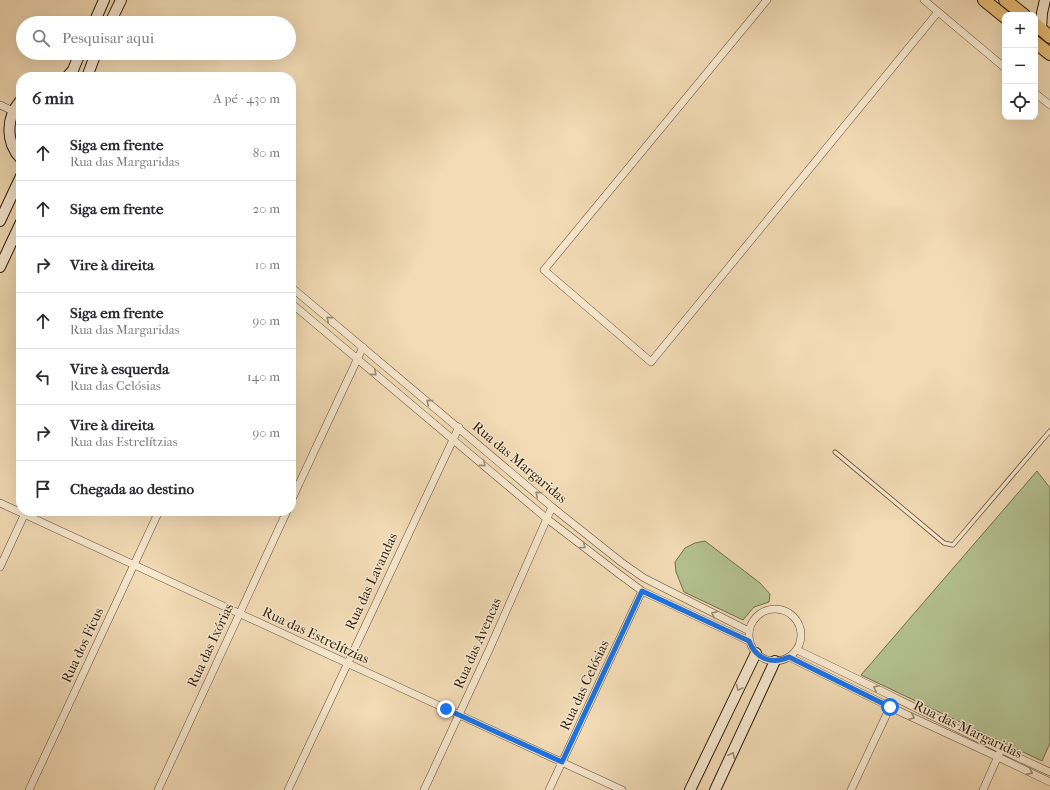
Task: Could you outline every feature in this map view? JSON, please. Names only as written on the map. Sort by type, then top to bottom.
[{"type":"main road","points":[[984,0],[1002,15]]},
{"type":"main road","points":[[1005,0],[1020,12]]},
{"type":"main road","points":[[1038,44],[1050,54]]},
{"type":"street","points":[[97,16],[104,0]]},
{"type":"street","points":[[113,16],[121,0]]},
{"type":"street","points":[[767,0],[544,270],[651,362],[938,12]]},
{"type":"street","points":[[924,0],[1002,65]]},
{"type":"street","points":[[1042,30],[1042,13],[1045,0]]},
{"type":"street","points":[[71,72],[77,60]]},
{"type":"street","points":[[88,72],[93,60]]},
{"type":"street","points":[[1038,96],[1050,106]]},
{"type":"street","points":[[0,105],[13,111]]},
{"type":"street","points":[[16,107],[10,118],[9,134],[16,152]]},
{"type":"street","points":[[0,221],[16,187]]},
{"type":"street","points":[[0,267],[16,233]]},
{"type":"street","name":"Rua das Margaridas","points":[[296,291],[459,427],[552,507],[621,562],[644,578],[749,631]]},
{"type":"street","name":"Rua das Margaridas","points":[[296,307],[546,518],[642,591],[749,641]]},
{"type":"street","points":[[296,490],[363,347]]},
{"type":"street","name":"Rua das Lavandas","points":[[288,790],[459,427]]},
{"type":"street","name":"Rua das Estrelítzias","points":[[0,503],[16,509]]},
{"type":"street","name":"Rua das Avencas","points":[[424,790],[489,650],[552,507]]},
{"type":"street","points":[[0,567],[24,516]]},
{"type":"street","name":"Rua das Estrelítzias","points":[[31,516],[239,614],[622,790]]},
{"type":"street","name":"Rua dos Fícus","points":[[29,790],[157,516]]},
{"type":"street","name":"Rua das Ixórias","points":[[158,790],[284,516]]},
{"type":"street","name":"Rua das Celósias","points":[[549,790],[642,591]]},
{"type":"street","points":[[777,608],[792,614],[797,620],[802,635],[797,650],[789,657],[776,661],[768,660],[756,653],[749,641],[749,631],[751,624],[762,612],[777,608]]},
{"type":"street","name":"Rua das Margaridas","points":[[797,650],[894,697],[1000,753],[1050,782]]},
{"type":"street","points":[[690,790],[756,653]]},
{"type":"street","name":"Rua das Margaridas","points":[[789,657],[890,707],[1000,753],[1050,772]]},
{"type":"street","points":[[715,790],[776,661]]},
{"type":"street","points":[[851,790],[894,697]]},
{"type":"street","points":[[983,790],[1000,753]]},
{"type":"lane","points":[[835,452],[944,543],[953,545],[1050,431]]},
{"type":"green space","points":[[1037,471],[1050,488],[1050,743],[1042,761],[861,675]]},
{"type":"green space","points":[[705,541],[760,583],[770,594],[769,602],[754,607],[743,620],[684,592],[676,572],[675,562],[685,548],[695,543]]},
{"type":"route","points":[[446,709],[562,762],[642,591],[749,641],[756,653],[768,660],[776,661],[789,657],[890,707]]}]
